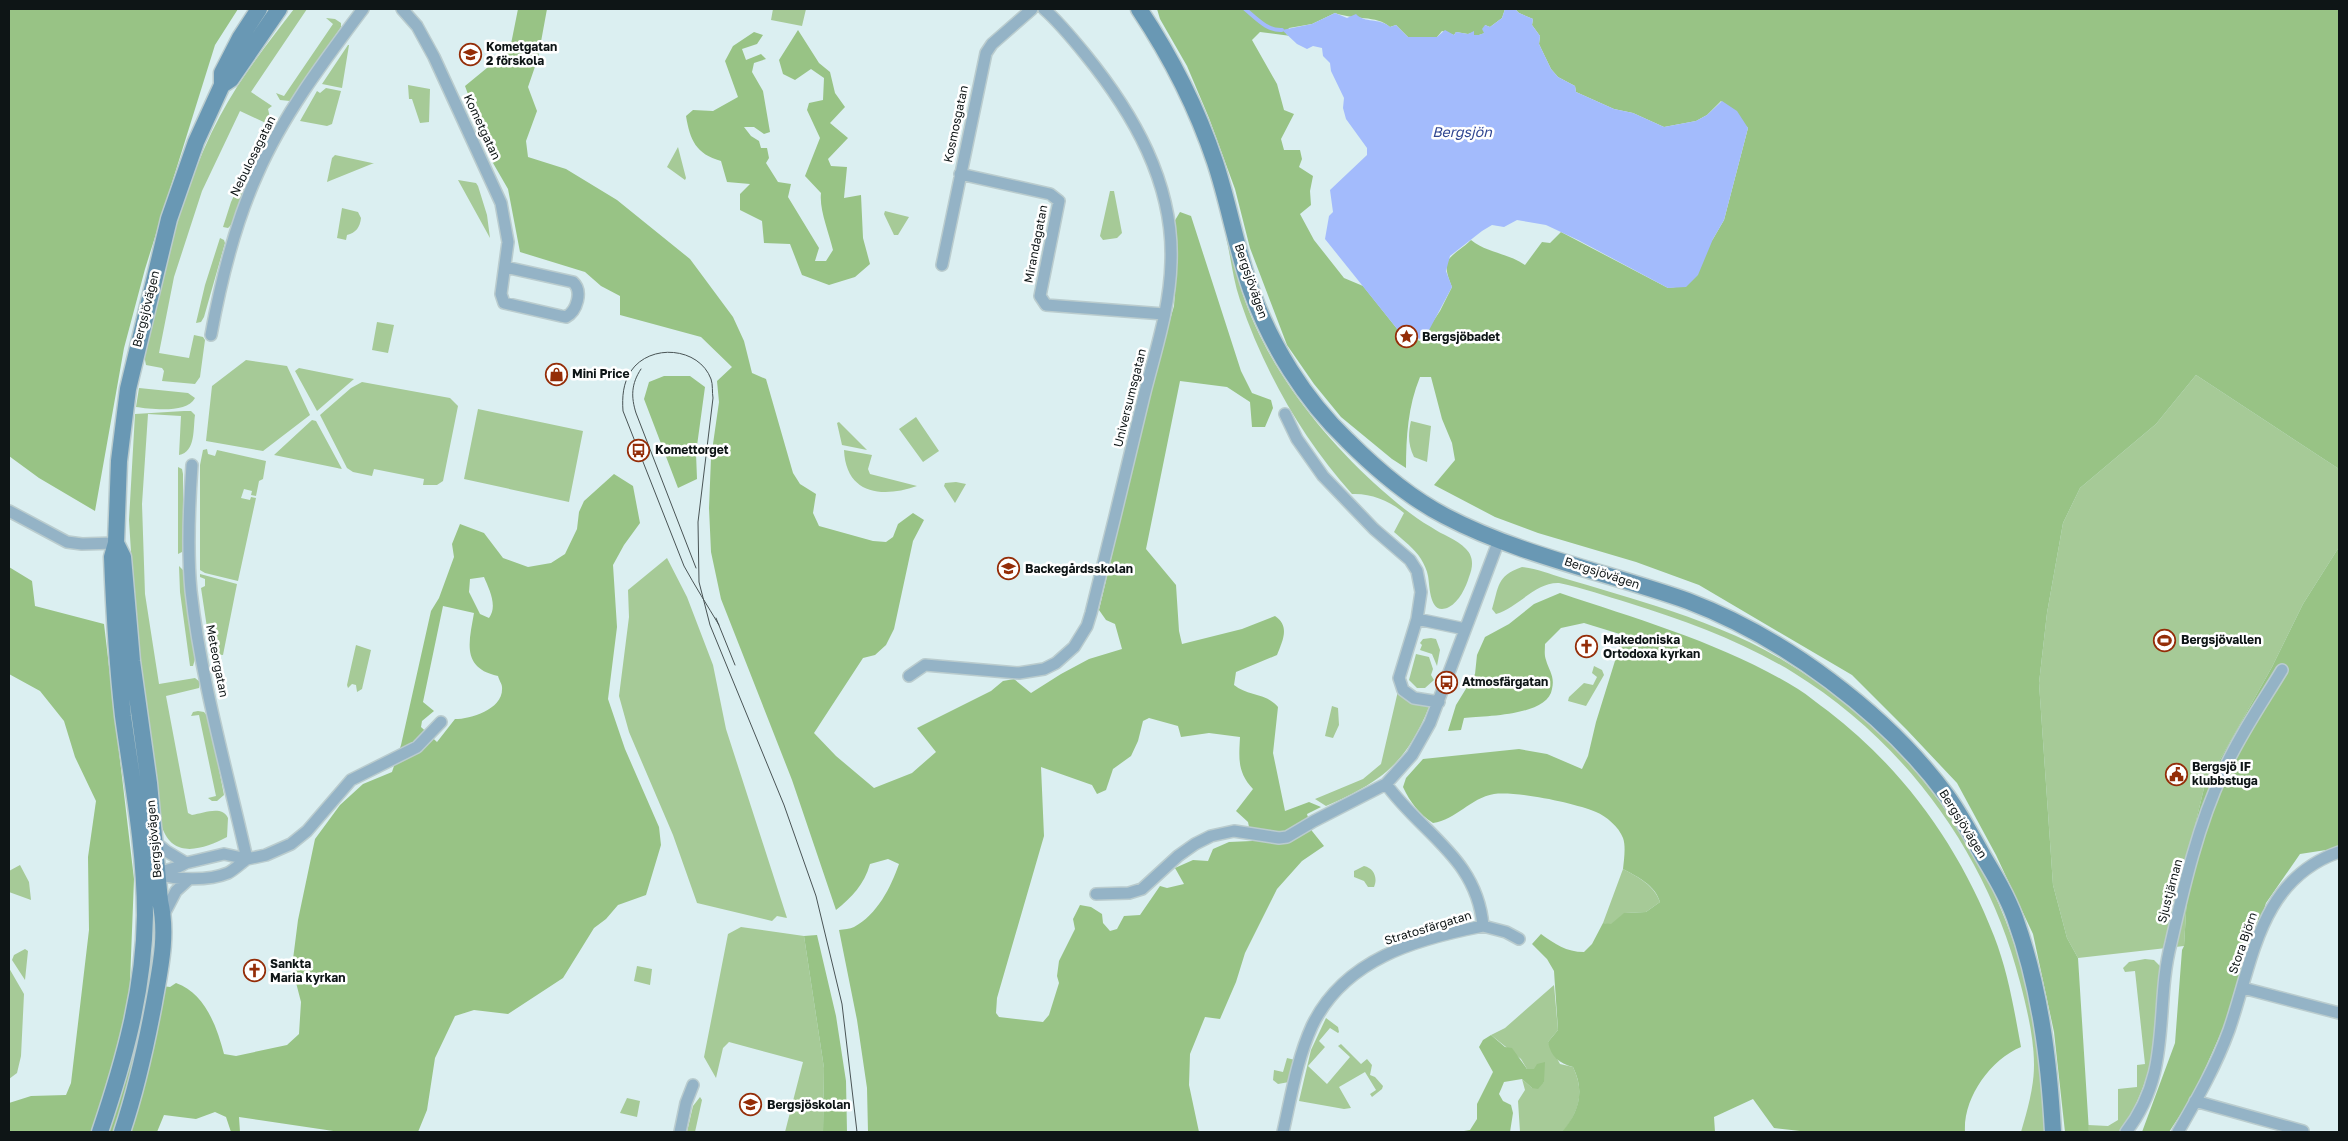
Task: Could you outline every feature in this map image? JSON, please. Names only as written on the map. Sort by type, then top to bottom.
[{"type":"street","name":"Bergsjövägen","points":[[122,1132],[146,1048],[161,967],[163,916],[150,875],[118,668],[112,557],[116,543],[120,451],[136,350],[169,219],[196,142],[222,85],[222,73],[240,38],[259,9]]},
{"type":"street","name":"Bergsjövägen","points":[[222,85],[231,79],[279,9]]},
{"type":"street","name":"Nebulosagatan","points":[[211,335],[236,227],[258,172],[295,105],[363,9]]},
{"type":"street","name":"Kometgatan","points":[[402,9],[417,26],[434,57],[501,203],[508,242],[505,267]]},
{"type":"street","name":"Kosmosgatan","points":[[942,265],[986,53],[992,44],[1032,9]]},
{"type":"street","name":"Universumsgatan","points":[[909,676],[926,665],[1033,672],[1056,663],[1082,637],[1091,613],[1164,314],[1171,262],[1170,237],[1166,209],[1150,156],[1127,110],[1106,79],[1044,9]]},
{"type":"street","name":"Bergsjövägen","points":[[1139,9],[1168,54],[1192,104],[1215,162],[1250,288],[1263,320],[1304,390],[1319,410],[1346,439],[1396,484],[1442,514],[1499,540],[1690,602],[1734,622],[1776,646],[1848,694],[1910,753],[1946,796],[2002,890],[2014,917],[2030,966],[2044,1028],[2051,1086],[2053,1132]]},
{"type":"street","name":"Mirandagatan","points":[[960,174],[1050,194],[1059,201],[1040,296],[1046,305],[1164,314]]},
{"type":"street","points":[[505,267],[573,282],[577,286],[579,293],[574,309],[566,317],[504,303],[501,294],[505,267]]},
{"type":"street","points":[[1285,414],[1297,439],[1323,476],[1374,529],[1410,560],[1417,571],[1421,592],[1417,619],[1399,678],[1404,690],[1414,698],[1440,702]]},
{"type":"street","name":"Meteorgatan","points":[[192,465],[188,508],[196,624],[207,688],[247,859]]},
{"type":"street","points":[[9,511],[68,542],[82,544],[116,543]]},
{"type":"street","points":[[1096,894],[1129,893],[1142,889],[1178,856],[1211,836],[1234,831],[1279,838],[1287,837],[1386,784],[1412,755],[1440,702],[1499,540]]},
{"type":"street","name":"Bergsjövägen","points":[[100,1132],[128,1043],[138,994],[145,914],[156,842],[132,660],[123,557],[116,543]]},
{"type":"street","points":[[1417,619],[1465,629]]},
{"type":"street","name":"Sjustjärnan","points":[[2126,1132],[2149,1091],[2158,1060],[2170,945],[2210,805],[2223,770],[2282,670]]},
{"type":"street","points":[[150,875],[188,880],[227,873],[247,859],[266,855],[291,844],[307,831],[328,804],[351,780],[417,747],[441,722]]},
{"type":"street","name":"Stratosfärgatan","points":[[1386,784],[1396,798],[1453,854],[1465,873],[1479,904],[1482,926]]},
{"type":"street","points":[[156,842],[166,851],[186,863]]},
{"type":"street","name":"Stora Björn","points":[[2178,1132],[2196,1101],[2223,1045],[2257,943],[2273,904],[2284,889],[2302,872],[2324,858],[2339,852]]},
{"type":"street","points":[[150,875],[186,863],[224,854],[247,859]]},
{"type":"street","points":[[163,916],[176,891],[188,880]]},
{"type":"street","name":"Stratosfärgatan","points":[[1283,1132],[1302,1052],[1313,1024],[1337,990],[1369,962],[1396,950],[1482,926],[1506,932],[1519,939]]},
{"type":"street","name":"Stora Björn","points":[[2243,988],[2339,1013]]},
{"type":"street","points":[[680,1132],[686,1103],[693,1085]]},
{"type":"street","points":[[2196,1101],[2302,1131]]},
{"type":"green space","points":[[9,9],[238,9],[215,45],[145,269],[124,348],[95,511],[39,478],[9,456]]},
{"type":"green space","points":[[294,9],[307,9],[251,92],[272,106],[268,109],[270,118],[274,117],[278,121],[275,124],[268,124],[240,111],[202,191],[174,277],[159,353],[189,358],[194,335],[203,337],[205,340],[200,377],[195,384],[162,381],[164,371],[162,368],[146,365],[144,355],[174,233],[194,173],[206,144],[236,88]]},
{"type":"green space","points":[[518,9],[547,9],[538,58],[528,87],[537,111],[526,141],[528,157],[566,169],[617,200],[690,259],[733,317],[744,341],[752,373],[766,379],[793,473],[800,484],[816,494],[813,513],[819,526],[873,541],[886,542],[893,537],[898,524],[913,513],[924,520],[913,541],[894,629],[886,645],[875,655],[863,658],[814,733],[836,756],[874,788],[912,773],[936,752],[917,728],[991,691],[1003,681],[1014,679],[1031,693],[1089,659],[1122,649],[1115,624],[1106,620],[1099,610],[1156,369],[1174,306],[1177,265],[1174,222],[1180,212],[1191,216],[1241,371],[1252,393],[1271,400],[1273,408],[1265,427],[1252,427],[1250,402],[1227,387],[1180,381],[1146,549],[1176,585],[1179,631],[1182,644],[1242,629],[1275,616],[1280,620],[1284,634],[1277,655],[1236,672],[1234,685],[1239,689],[1268,699],[1278,707],[1273,753],[1285,811],[1309,802],[1321,807],[1307,814],[1312,831],[1324,846],[1302,861],[1277,889],[1245,953],[1236,982],[1220,1019],[1205,1017],[1190,1054],[1189,1085],[1199,1132],[868,1132],[867,1088],[857,1020],[839,930],[854,927],[870,915],[882,900],[899,864],[888,859],[870,864],[857,890],[836,910],[792,780],[721,599],[711,552],[709,508],[711,458],[719,402],[717,381],[732,367],[701,337],[620,315],[620,296],[601,286],[585,272],[520,252],[508,189],[493,163],[465,86],[510,49]],"holes":[[[1149,718],[1178,726],[1181,737],[1209,733],[1240,737],[1240,764],[1244,777],[1253,789],[1236,811],[1248,822],[1252,841],[1229,842],[1213,849],[1208,861],[1193,860],[1175,868],[1184,884],[1167,888],[1160,886],[1140,915],[1124,916],[1117,929],[1110,931],[1103,923],[1102,914],[1091,907],[1080,905],[1073,919],[1075,929],[1059,961],[1057,976],[1059,983],[1049,1015],[1043,1022],[999,1017],[996,1013],[997,998],[1044,836],[1041,767],[1092,785],[1097,794],[1106,790],[1113,769],[1131,756],[1138,741],[1143,721]]]},
{"type":"green space","points":[[773,9],[806,9],[802,26],[771,20]]},
{"type":"green space","points":[[1157,9],[1505,9],[1502,18],[1490,27],[1485,25],[1485,33],[1479,35],[1474,35],[1474,32],[1468,34],[1456,32],[1454,35],[1442,31],[1437,37],[1408,37],[1396,25],[1390,27],[1385,23],[1372,19],[1335,13],[1312,24],[1289,28],[1286,34],[1291,36],[1260,32],[1252,40],[1277,84],[1284,110],[1294,114],[1281,139],[1284,150],[1300,150],[1302,159],[1299,167],[1313,176],[1310,191],[1311,205],[1300,214],[1314,240],[1344,278],[1363,286],[1402,335],[1420,341],[1440,311],[1452,287],[1447,269],[1449,259],[1471,240],[1484,248],[1525,265],[1542,242],[1550,243],[1561,232],[1668,288],[1676,287],[1713,239],[1724,220],[1748,128],[1721,101],[1707,115],[1696,121],[1664,127],[1633,113],[1614,109],[1576,92],[1575,86],[1558,77],[1551,69],[1539,44],[1540,36],[1532,25],[1533,19],[1519,13],[1515,9],[2339,9],[2339,469],[2196,375],[2156,424],[2080,488],[2063,523],[2047,613],[2039,683],[2053,885],[2067,938],[2078,958],[2089,1132],[2065,1132],[2054,1032],[2033,934],[1996,855],[1957,783],[1852,675],[1699,585],[1636,562],[1538,533],[1495,517],[1434,485],[1455,460],[1452,443],[1442,419],[1431,377],[1420,377],[1416,388],[1410,410],[1407,433],[1406,468],[1392,459],[1341,417],[1314,384],[1287,345],[1250,248],[1235,189],[1209,118],[1187,66],[1160,19]]},
{"type":"green space","points":[[326,18],[335,19],[341,23],[341,27],[294,97],[290,101],[280,100],[276,93],[284,96],[333,24]]},
{"type":"green space","points":[[798,30],[819,63],[830,72],[835,93],[845,107],[830,123],[848,138],[828,159],[831,166],[847,167],[844,198],[861,195],[863,238],[870,264],[855,277],[829,285],[802,275],[790,244],[764,243],[762,221],[740,210],[740,194],[750,184],[727,182],[721,161],[712,158],[700,150],[692,139],[686,116],[693,110],[713,111],[738,97],[725,61],[733,46],[754,32],[763,35],[757,44],[742,49],[746,60],[761,54],[766,59],[754,63],[752,72],[763,91],[770,132],[764,134],[754,127],[744,127],[751,136],[759,141],[761,148],[767,148],[769,158],[766,163],[778,182],[791,184],[788,197],[819,248],[815,261],[826,261],[833,250],[823,214],[821,193],[805,176],[820,138],[807,110],[809,103],[823,100],[824,78],[811,69],[795,80],[783,74],[779,60]]},
{"type":"green space","points":[[348,45],[342,88],[322,84]]},
{"type":"green space","points":[[408,85],[430,89],[429,122],[420,123],[412,99],[409,99]]},
{"type":"green space","points":[[326,88],[341,91],[332,124],[327,126],[300,121],[317,91],[320,93]]},
{"type":"green space","points":[[263,135],[267,141],[231,225],[228,228],[223,227],[231,202]]},
{"type":"green space","points":[[678,147],[686,178],[685,180],[667,167]]},
{"type":"green space","points":[[335,155],[374,163],[327,182],[332,158]]},
{"type":"green space","points":[[458,180],[476,183],[478,186],[487,215],[490,238]]},
{"type":"green space","points":[[1110,191],[1114,191],[1122,233],[1117,238],[1103,240],[1100,236]]},
{"type":"green space","points":[[342,208],[358,212],[361,218],[357,229],[347,235],[346,240],[337,238]]},
{"type":"green space","points":[[885,211],[909,217],[898,235],[894,235],[884,214]]},
{"type":"green space","points":[[1226,237],[1228,237],[1242,292],[1252,319],[1280,371],[1314,419],[1353,463],[1374,483],[1416,517],[1458,542],[1469,552],[1472,566],[1468,581],[1453,605],[1442,609],[1434,604],[1430,593],[1428,574],[1422,561],[1412,548],[1394,532],[1404,513],[1380,499],[1352,494],[1317,450],[1286,403],[1261,352],[1240,300]]},
{"type":"green space","points":[[220,238],[225,243],[204,317],[201,322],[196,323],[205,285]]},
{"type":"green space","points":[[377,322],[394,325],[388,353],[372,350]]},
{"type":"green space","points":[[246,360],[287,366],[310,415],[263,451],[206,441],[212,386]]},
{"type":"green space","points":[[299,368],[354,379],[317,411],[295,371]]},
{"type":"green space","name":"Bergsjövallen","points":[[2196,375],[2339,469],[2339,547],[2303,604],[2272,667],[2204,788],[2190,846],[2184,946],[2078,958],[2067,938],[2053,885],[2039,683],[2047,613],[2063,523],[2080,488],[2156,424]]},
{"type":"green space","points":[[664,376],[690,376],[705,387],[696,453],[697,479],[678,488],[644,399],[649,382]]},
{"type":"green space","points":[[362,382],[450,398],[458,406],[443,481],[437,485],[423,485],[424,479],[374,469],[372,476],[353,472],[347,468],[320,415],[351,388]]},
{"type":"green space","points":[[139,388],[188,393],[195,398],[191,403],[177,408],[136,407]]},
{"type":"green space","points":[[478,409],[583,431],[569,502],[464,479]]},
{"type":"green space","points":[[191,411],[195,415],[193,439],[188,449],[179,455],[181,416],[148,414],[142,504],[145,594],[159,684],[195,678],[200,682],[199,688],[166,696],[188,813],[192,815],[217,811],[222,812],[228,818],[227,837],[209,845],[190,849],[181,848],[174,844],[167,837],[162,827],[136,622],[129,520],[135,414]]},
{"type":"green space","points":[[916,417],[939,451],[923,462],[899,429]]},
{"type":"green space","points":[[312,420],[316,421],[342,469],[274,455]]},
{"type":"green space","points":[[1411,421],[1431,426],[1427,462],[1414,457],[1412,453],[1409,439]]},
{"type":"green space","points":[[839,422],[867,450],[842,445],[837,423]]},
{"type":"green space","points":[[207,449],[208,454],[215,456],[217,450],[266,461],[263,479],[259,481],[256,496],[251,495],[252,491],[244,489],[241,498],[250,500],[251,497],[256,498],[238,581],[200,570],[200,465],[203,450]]},
{"type":"green space","points":[[844,450],[872,455],[868,469],[870,474],[917,486],[892,492],[879,492],[868,489],[851,476],[846,465]]},
{"type":"green space","points":[[178,467],[182,469],[183,474],[183,548],[182,552],[178,554]]},
{"type":"green space","points":[[614,474],[633,486],[640,523],[624,545],[613,565],[617,627],[608,699],[625,749],[659,827],[661,845],[646,895],[618,905],[606,919],[594,928],[563,978],[508,1014],[474,1010],[455,1016],[435,1058],[427,1110],[418,1132],[340,1132],[239,1117],[240,1132],[231,1132],[226,1117],[215,1112],[196,1119],[164,1115],[157,1132],[9,1132],[9,1103],[31,1096],[66,1095],[71,1083],[89,930],[88,857],[96,801],[75,757],[64,721],[40,691],[9,674],[9,567],[32,581],[35,606],[104,624],[134,879],[130,982],[170,987],[176,983],[186,988],[195,995],[208,1012],[218,1033],[224,1054],[236,1056],[287,1045],[299,1034],[301,1002],[292,967],[298,920],[315,839],[340,805],[363,784],[392,772],[401,745],[431,611],[439,598],[454,557],[452,544],[460,524],[484,533],[503,558],[528,567],[551,563],[565,554],[577,529],[579,512],[584,501]],"holes":[[[484,577],[493,603],[492,613],[489,618],[480,614],[469,592],[470,579]],[[443,606],[474,613],[470,634],[470,652],[473,660],[478,667],[498,676],[502,687],[501,695],[492,707],[477,715],[455,719],[437,742],[421,727],[422,721],[434,711],[423,702]]]},
{"type":"green space","points":[[956,482],[966,484],[955,503],[944,486],[945,483]]},
{"type":"green space","points":[[2339,547],[2339,848],[2300,854],[2266,903],[2235,1001],[2194,1094],[2169,1132],[2142,1132],[2175,1043],[2182,950],[2184,946],[2190,846],[2204,788],[2272,667],[2303,604]]},
{"type":"green space","points":[[667,558],[687,597],[713,665],[726,729],[787,918],[777,916],[772,921],[697,903],[673,835],[629,732],[619,696],[629,617],[628,590]]},
{"type":"green space","points":[[179,566],[184,571],[195,659],[193,666],[190,666],[180,592]]},
{"type":"green space","points":[[1522,567],[1542,571],[1656,606],[1704,623],[1751,643],[1781,659],[1827,689],[1869,724],[1907,762],[1941,804],[1971,850],[1996,898],[2016,949],[2036,1034],[2045,1132],[2021,1132],[2028,1108],[2034,1074],[2034,1055],[2025,1003],[2006,935],[1987,890],[1964,847],[1937,806],[1906,768],[1872,733],[1835,701],[1794,673],[1754,651],[1693,625],[1603,595],[1559,583],[1542,587],[1496,614],[1492,609],[1500,583],[1507,574]]},
{"type":"green space","points":[[200,574],[237,584],[223,655],[211,654],[201,588],[205,586],[205,579],[200,577]]},
{"type":"green space","points":[[1560,593],[1651,623],[1712,646],[1770,673],[1798,689],[1856,734],[1905,784],[1927,812],[1947,841],[1964,872],[1994,936],[2007,977],[2021,1047],[1999,1061],[1981,1082],[1969,1106],[1965,1132],[1809,1132],[1774,1128],[1753,1099],[1714,1117],[1715,1132],[1562,1132],[1573,1117],[1576,1109],[1579,1084],[1573,1067],[1556,1059],[1549,1047],[1548,1042],[1558,1030],[1554,971],[1547,959],[1532,944],[1541,934],[1566,949],[1584,952],[1592,944],[1603,923],[1611,924],[1624,913],[1646,912],[1660,902],[1658,896],[1645,882],[1623,869],[1623,838],[1612,822],[1596,812],[1545,798],[1517,794],[1494,794],[1485,796],[1449,818],[1433,823],[1415,807],[1403,787],[1406,778],[1423,759],[1519,749],[1547,754],[1582,769],[1588,756],[1596,722],[1623,635],[1584,623],[1561,628],[1545,644],[1545,656],[1553,684],[1548,698],[1540,705],[1514,713],[1464,718],[1461,730],[1448,731],[1456,705],[1475,674],[1477,655],[1485,637],[1509,624],[1534,604]]},
{"type":"green space","points":[[1423,639],[1436,639],[1440,650],[1437,666],[1432,654],[1420,650],[1422,645],[1420,643]]},
{"type":"green space","points":[[356,645],[371,650],[362,689],[357,692],[356,685],[352,684],[348,688],[347,685]]},
{"type":"green space","points":[[1416,654],[1429,657],[1433,669],[1431,675],[1434,680],[1425,688],[1417,688],[1409,680]]},
{"type":"green space","points":[[1594,666],[1602,670],[1604,675],[1586,706],[1568,701],[1569,697],[1584,683],[1593,685],[1597,677],[1592,673]]},
{"type":"green space","points":[[1398,691],[1408,700],[1429,707],[1420,727],[1401,757],[1377,779],[1345,797],[1326,806],[1315,799],[1363,779],[1381,764]]},
{"type":"green space","points":[[1332,706],[1338,708],[1339,725],[1333,738],[1325,736]]},
{"type":"green space","points":[[193,712],[204,712],[209,718],[224,795],[217,801],[212,801],[208,798],[216,796],[199,715],[191,716]]},
{"type":"green space","points":[[20,865],[29,882],[31,900],[9,892],[9,871]]},
{"type":"green space","points":[[1364,866],[1373,871],[1376,880],[1374,887],[1368,887],[1364,881],[1354,877],[1354,871]]},
{"type":"green space","points":[[1623,869],[1650,886],[1660,902],[1646,912],[1625,913],[1611,925],[1603,923]]},
{"type":"green space","points":[[741,927],[804,936],[824,1068],[823,1132],[785,1132],[803,1062],[729,1042],[723,1048],[716,1078],[704,1057],[728,934]]},
{"type":"green space","points":[[817,935],[836,1016],[846,1081],[847,1132],[823,1132],[824,1068],[804,936]]},
{"type":"green space","points":[[25,949],[28,951],[25,980],[12,960],[14,955]]},
{"type":"green space","points":[[2145,959],[2154,960],[2161,967],[2156,1033],[2148,1072],[2141,1092],[2120,1132],[2089,1132],[2088,1125],[2108,1126],[2118,1120],[2118,1089],[2137,1087],[2137,1065],[2145,1064],[2135,971],[2125,972],[2123,968],[2129,962]]},
{"type":"green space","points":[[637,966],[652,969],[650,985],[634,981]]},
{"type":"green space","points":[[9,968],[24,994],[21,1056],[17,1073],[9,1079]]},
{"type":"green space","points":[[1554,985],[1558,1030],[1548,1042],[1560,1064],[1573,1067],[1579,1085],[1578,1101],[1573,1116],[1563,1132],[1520,1132],[1518,1101],[1525,1090],[1522,1079],[1532,1088],[1544,1082],[1543,1069],[1527,1069],[1521,1059],[1491,1035],[1505,1028]]},
{"type":"green space","points":[[1326,1018],[1338,1027],[1339,1032],[1330,1028],[1319,1041],[1325,1047],[1308,1066],[1327,1084],[1350,1057],[1338,1046],[1341,1044],[1361,1064],[1367,1059],[1372,1065],[1370,1075],[1375,1077],[1383,1086],[1372,1097],[1370,1094],[1376,1090],[1365,1072],[1339,1087],[1351,1108],[1344,1109],[1299,1101],[1311,1050]]},
{"type":"green space","points":[[1491,1035],[1505,1047],[1512,1048],[1527,1069],[1534,1069],[1537,1064],[1545,1062],[1544,1082],[1538,1089],[1532,1088],[1522,1079],[1504,1082],[1499,1094],[1503,1101],[1511,1105],[1513,1113],[1510,1132],[1458,1132],[1470,1130],[1477,1119],[1477,1104],[1493,1072],[1479,1047],[1483,1040]]},
{"type":"green space","points":[[1287,1058],[1295,1060],[1289,1082],[1278,1084],[1273,1080],[1274,1070],[1283,1072]]},
{"type":"green space","points":[[700,1097],[702,1100],[695,1132],[687,1132],[693,1106]]},
{"type":"green space","points":[[627,1098],[640,1101],[637,1117],[620,1113]]},
{"type":"water","name":"Bergsjön","points":[[1505,9],[1515,9],[1519,13],[1533,19],[1532,25],[1540,36],[1539,44],[1551,69],[1558,77],[1575,86],[1576,92],[1614,109],[1633,113],[1664,127],[1696,121],[1707,115],[1722,101],[1737,111],[1748,128],[1724,220],[1713,239],[1698,275],[1686,287],[1668,288],[1546,225],[1517,220],[1504,227],[1492,225],[1450,256],[1446,271],[1452,287],[1428,332],[1421,339],[1402,335],[1325,239],[1329,216],[1333,212],[1330,190],[1367,155],[1367,148],[1346,119],[1343,108],[1344,98],[1331,71],[1330,63],[1323,56],[1322,48],[1313,46],[1307,49],[1297,44],[1282,30],[1312,24],[1335,13],[1347,18],[1356,14],[1364,19],[1381,22],[1390,27],[1396,25],[1408,37],[1437,37],[1445,30],[1454,35],[1456,32],[1468,34],[1474,31],[1474,35],[1479,35],[1484,33],[1482,29],[1485,25],[1490,27],[1502,18]]},
{"type":"waterway","points":[[1245,9],[1267,26],[1282,30]]},
{"type":"tram line","points":[[719,625],[706,603],[701,596],[684,566],[623,411],[624,390],[626,380],[631,371],[639,362],[661,353],[674,352],[696,360],[705,368],[712,381],[713,398],[698,522],[699,582],[710,625],[784,805],[816,896],[842,1004],[857,1132]]},
{"type":"tram line","points":[[641,369],[634,385],[634,407],[696,568]]},
{"type":"tram line","points":[[716,618],[735,665]]},
{"type":"place","name":"Kometgatan 2 förskola","points":[[470,54]]},
{"type":"place","name":"Bergsjöbadet","points":[[1406,337]]},
{"type":"place","name":"Mini Price","points":[[556,374]]},
{"type":"place","name":"Komettorget","points":[[639,450]]},
{"type":"place","name":"Backegårdsskolan","points":[[1009,569]]},
{"type":"place","name":"Bergsjövallen","points":[[2165,640]]},
{"type":"place","name":"Makedoniska Ortodoxa kyrkan","points":[[1587,647]]},
{"type":"place","name":"Atmosfärgatan","points":[[1446,682]]},
{"type":"place","name":"Bergsjö IF klubbstuga","points":[[2176,774]]},
{"type":"place","name":"Sankta Maria kyrkan","points":[[254,971]]},
{"type":"place","name":"Bergsjöskolan","points":[[751,1105]]}]
